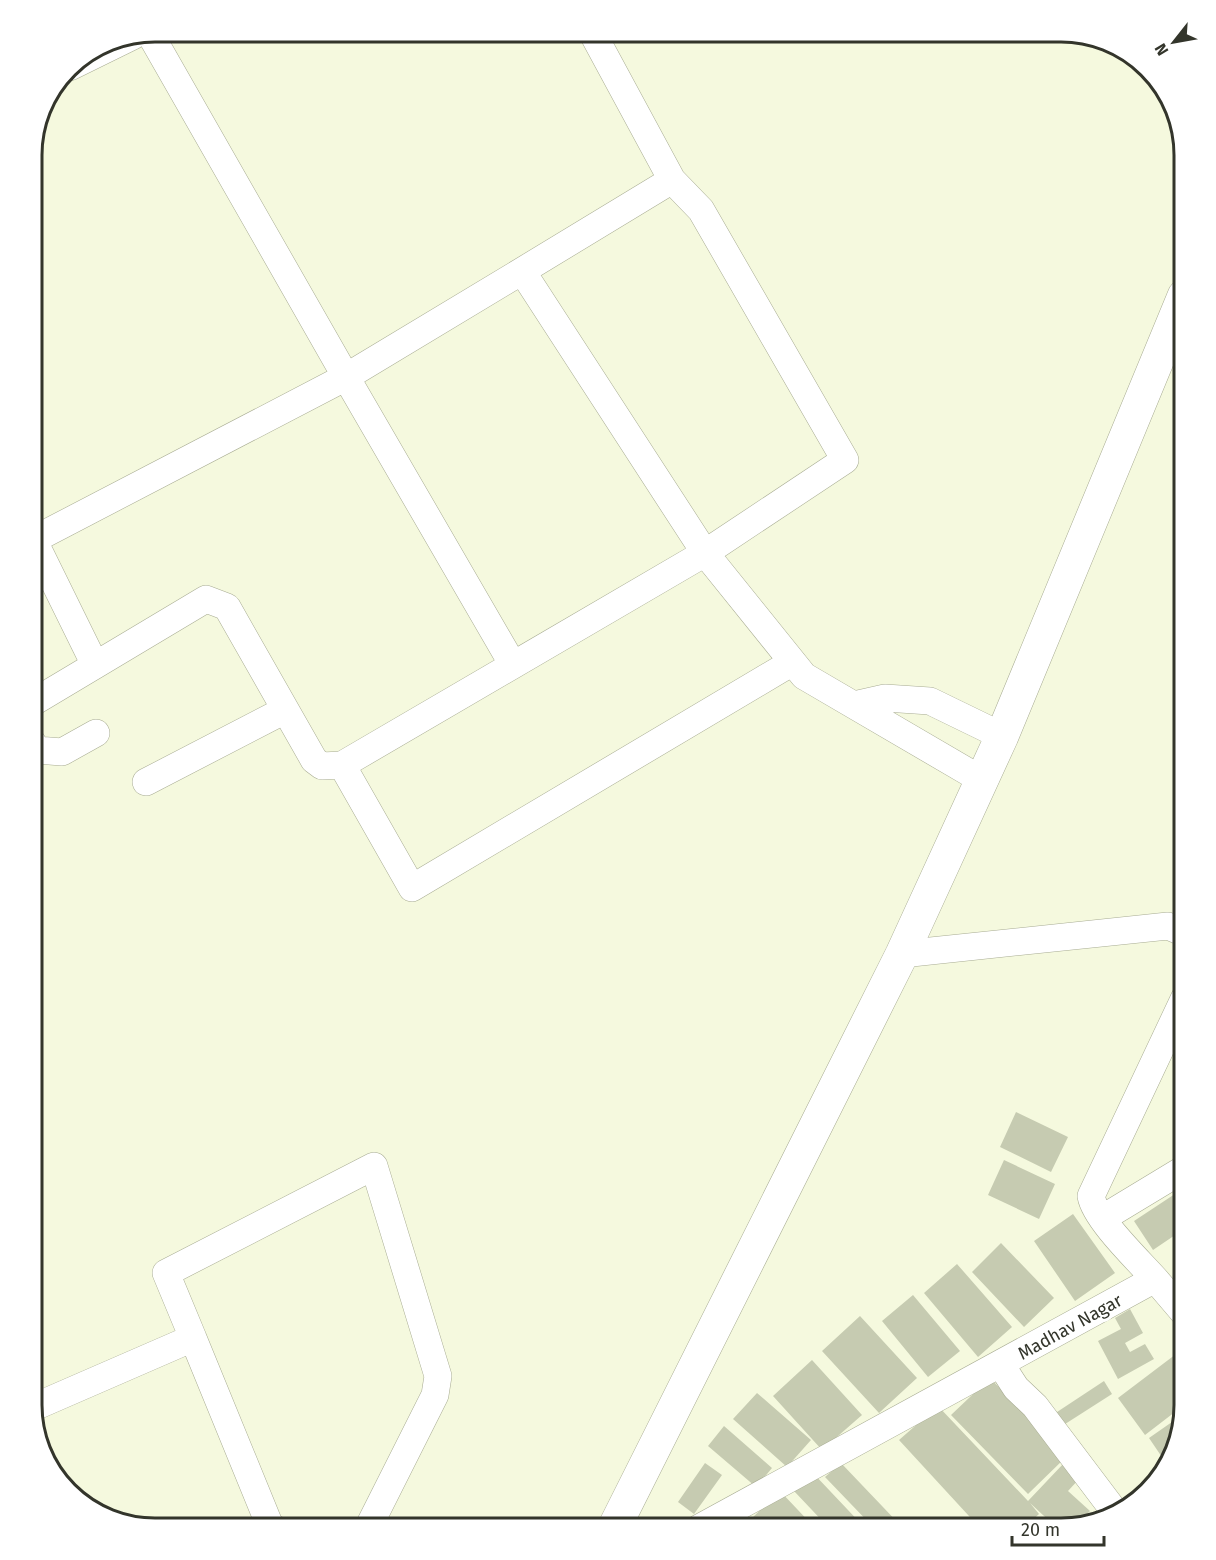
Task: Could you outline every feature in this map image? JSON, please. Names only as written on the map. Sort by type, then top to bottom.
[{"type":"main road","points":[[619,1518],[902,954],[1002,736],[1174,322]]},
{"type":"street","points":[[155,42],[513,665]]},
{"type":"street","points":[[42,697],[206,598],[216,600],[227,607],[314,760],[322,766],[342,765],[705,553],[845,460],[701,210],[672,180],[597,42]]},
{"type":"street","points":[[42,533],[346,377],[672,180]]},
{"type":"street","points":[[522,271],[705,553],[791,663],[804,676],[982,780]]},
{"type":"street","points":[[42,558],[95,665]]},
{"type":"street","points":[[342,765],[412,888],[791,663]]},
{"type":"street","points":[[854,705],[885,698],[930,701],[1002,736]]},
{"type":"street","points":[[146,782],[285,710]]},
{"type":"street","points":[[42,750],[62,752],[96,733]]},
{"type":"street","points":[[902,954],[1167,926],[1174,929]]},
{"type":"street","points":[[1174,1022],[1091,1196],[1092,1205],[1174,1301]]},
{"type":"street","points":[[267,1518],[166,1273],[374,1166],[438,1376],[435,1395],[373,1518]]},
{"type":"street","points":[[1103,1218],[1174,1176]]},
{"type":"street","name":"Madhav Nagar","points":[[718,1518],[1155,1279]]},
{"type":"street","points":[[42,1404],[193,1338]]},
{"type":"street","points":[[1001,1365],[1016,1388],[1035,1407],[1110,1506]]},
{"type":"building","points":[[1016,1112],[1068,1137],[1051,1172],[1000,1147]]},
{"type":"building","points":[[1004,1160],[1055,1184],[1039,1219],[988,1195]]},
{"type":"building","points":[[1174,1195],[1174,1236],[1153,1250],[1134,1221]]},
{"type":"building","points":[[1073,1214],[1115,1273],[1075,1301],[1034,1241]]},
{"type":"building","points":[[1001,1243],[1054,1298],[1024,1327],[972,1272]]},
{"type":"building","points":[[957,1264],[1012,1327],[978,1357],[924,1293]]},
{"type":"building","points":[[913,1295],[960,1351],[928,1377],[882,1321]]},
{"type":"building","points":[[1130,1309],[1143,1333],[1125,1343],[1130,1352],[1145,1344],[1154,1359],[1118,1379],[1098,1341],[1121,1329],[1115,1318]]},
{"type":"building","points":[[860,1316],[917,1378],[879,1413],[822,1351]]},
{"type":"building","points":[[1174,1356],[1173,1413],[1145,1435],[1118,1398]]},
{"type":"building","points":[[812,1360],[862,1415],[822,1450],[773,1396]]},
{"type":"building","points":[[990,1378],[1066,1457],[1028,1494],[951,1415]]},
{"type":"building","points":[[1104,1381],[1112,1394],[1062,1426],[1054,1414]]},
{"type":"building","points":[[757,1393],[811,1440],[787,1467],[733,1419]]},
{"type":"building","points":[[938,1406],[1028,1501],[1064,1463],[1080,1478],[1068,1491],[1090,1511],[1086,1515],[1076,1517],[1046,1518],[1030,1503],[1039,1514],[1035,1518],[971,1518],[899,1440]]},
{"type":"building","points":[[1173,1421],[1161,1456],[1149,1438]]},
{"type":"building","points":[[724,1426],[772,1468],[756,1487],[708,1446]]},
{"type":"building","points":[[705,1463],[722,1475],[694,1514],[678,1502]]},
{"type":"building","points":[[841,1463],[893,1518],[864,1518],[825,1477]]},
{"type":"building","points":[[813,1473],[856,1518],[820,1518],[794,1491]]},
{"type":"building","points":[[780,1491],[806,1518],[752,1518]]}]
